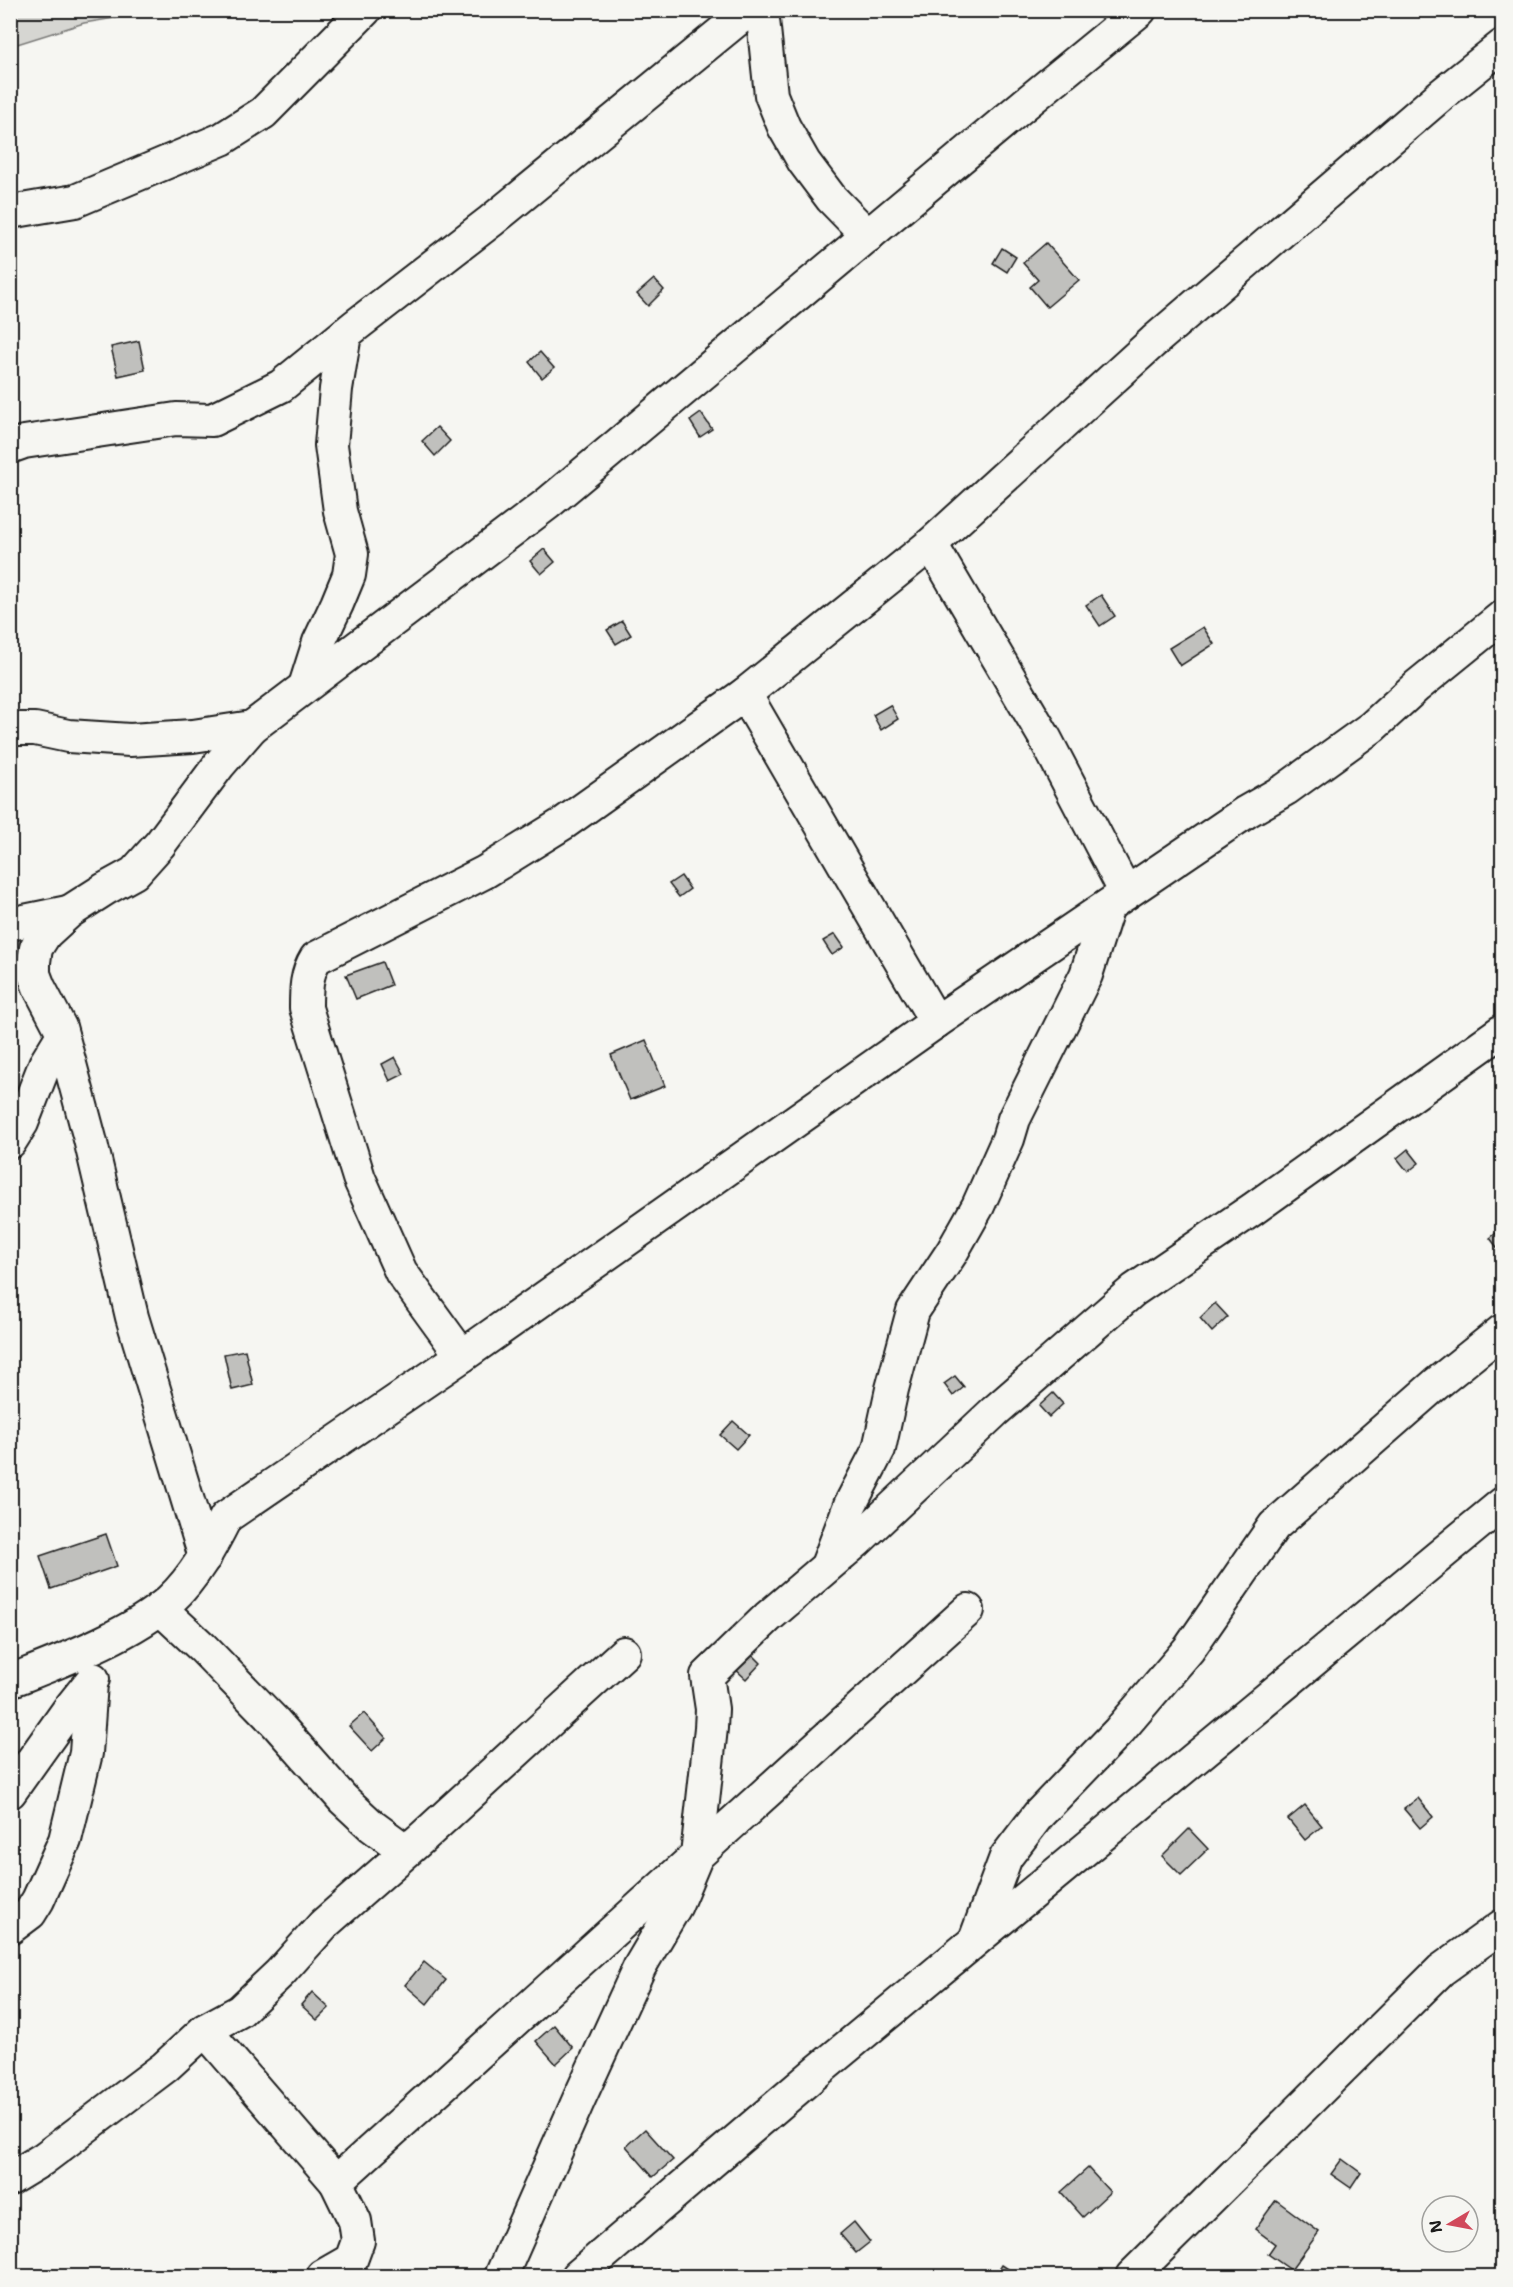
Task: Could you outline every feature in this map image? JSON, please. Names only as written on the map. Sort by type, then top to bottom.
[{"type":"street","points":[[10,212],[75,201],[222,140],[263,113],[365,10]]},
{"type":"street","points":[[10,447],[24,442],[176,419],[212,420],[281,386],[491,221],[749,10]]},
{"type":"street","points":[[762,10],[771,95],[784,127],[804,162],[831,198],[868,236]]},
{"type":"street","points":[[205,1557],[132,1317],[90,1139],[60,1027],[34,974],[36,948],[45,934],[69,912],[134,873],[160,844],[219,765],[252,727],[547,504],[1140,10]]},
{"type":"street","points":[[462,1356],[401,1272],[359,1178],[306,1008],[310,967],[316,958],[485,872],[554,829],[745,693],[931,544],[1154,341],[1441,95],[1503,46]]},
{"type":"street","points":[[305,686],[319,642],[349,575],[352,554],[340,511],[331,445],[336,389],[345,334]]},
{"type":"street","points":[[826,1567],[850,1505],[879,1449],[913,1311],[952,1252],[978,1206],[1008,1139],[1014,1119],[1086,975],[1117,899],[1045,738],[931,544]]},
{"type":"street","points":[[10,1681],[118,1634],[160,1608],[171,1599],[205,1557],[226,1517],[462,1356],[936,1022],[1246,812],[1287,789],[1372,727],[1417,686],[1503,617]]},
{"type":"street","points":[[745,693],[936,1022]]},
{"type":"street","points":[[10,729],[35,729],[68,736],[130,740],[193,736],[252,727]]},
{"type":"street","points":[[10,924],[69,912]]},
{"type":"street","points":[[501,2277],[635,1977],[676,1905],[697,1855],[711,1728],[712,1709],[707,1676],[768,1617],[826,1567],[995,1411],[1134,1290],[1253,1209],[1503,1031]]},
{"type":"street","points":[[10,1142],[22,1123],[45,1064],[62,1036]]},
{"type":"street","points":[[975,1940],[1006,1857],[1039,1814],[1119,1731],[1189,1649],[1274,1526],[1436,1384],[1503,1332]]},
{"type":"street","points":[[578,2277],[819,2070],[1503,1504]]},
{"type":"street","points":[[160,1608],[203,1648],[276,1723],[343,1798],[372,1826],[406,1851]]},
{"type":"street","points":[[336,2182],[968,1610]]},
{"type":"street","points":[[10,1792],[69,1709],[91,1683],[118,1634]]},
{"type":"street","points":[[10,2179],[43,2159],[157,2073],[205,2030],[240,2011],[280,1973],[324,1923],[624,1653]]},
{"type":"street","points":[[10,1928],[30,1913],[65,1840],[86,1753],[91,1683]]},
{"type":"street","points":[[1132,2277],[1441,1970],[1503,1926]]},
{"type":"street","points":[[205,2030],[336,2182],[355,2221],[358,2241],[351,2260],[323,2277]]},
{"type":"shaded area","points":[[10,11],[157,11],[84,23],[11,46]]},
{"type":"building","points":[[1046,243],[1079,280],[1047,307],[1030,287],[1038,280],[1023,263]]},
{"type":"building","points":[[1002,248],[1016,257],[1007,272],[993,263]]},
{"type":"building","points":[[654,279],[664,290],[648,306],[637,294]]},
{"type":"building","points":[[139,341],[145,370],[118,376],[111,347]]},
{"type":"building","points":[[540,352],[554,368],[542,378],[529,362]]},
{"type":"building","points":[[701,413],[712,429],[700,437],[690,421]]},
{"type":"building","points":[[437,427],[450,441],[435,456],[422,441]]},
{"type":"building","points":[[544,549],[555,562],[541,574],[530,561]]},
{"type":"building","points":[[1101,595],[1115,616],[1100,626],[1086,605]]},
{"type":"building","points":[[622,621],[631,635],[616,644],[607,630]]},
{"type":"building","points":[[1203,627],[1214,644],[1180,666],[1169,648]]},
{"type":"building","points":[[890,705],[898,719],[881,730],[873,715]]},
{"type":"building","points":[[681,876],[690,889],[679,897],[669,884]]},
{"type":"building","points":[[835,934],[844,947],[832,955],[823,941]]},
{"type":"building","points":[[382,962],[391,985],[356,999],[346,975]]},
{"type":"building","points":[[646,1040],[665,1086],[630,1100],[611,1055]]},
{"type":"building","points":[[395,1057],[404,1074],[390,1081],[382,1064]]},
{"type":"building","points":[[1408,1149],[1419,1163],[1408,1172],[1397,1158]]},
{"type":"building","points":[[1502,1228],[1502,1254],[1490,1238]]},
{"type":"building","points":[[1215,1303],[1228,1317],[1212,1332],[1200,1318]]},
{"type":"building","points":[[245,1350],[253,1385],[232,1390],[224,1354]]},
{"type":"building","points":[[955,1376],[964,1387],[953,1396],[944,1384]]},
{"type":"building","points":[[1053,1393],[1063,1404],[1049,1417],[1039,1406]]},
{"type":"building","points":[[733,1421],[749,1435],[736,1449],[720,1435]]},
{"type":"building","points":[[106,1534],[117,1566],[51,1589],[40,1556]]},
{"type":"building","points":[[748,1650],[761,1663],[746,1679],[733,1667]]},
{"type":"building","points":[[364,1713],[386,1738],[372,1751],[349,1726]]},
{"type":"building","points":[[1418,1798],[1433,1817],[1420,1828],[1404,1809]]},
{"type":"building","points":[[1305,1805],[1322,1826],[1305,1840],[1288,1819]]},
{"type":"building","points":[[1189,1829],[1208,1849],[1181,1875],[1162,1856]]},
{"type":"building","points":[[424,1962],[446,1980],[427,2004],[405,1985]]},
{"type":"building","points":[[312,1992],[329,2008],[317,2020],[301,2005]]},
{"type":"building","points":[[554,2025],[573,2048],[556,2064],[536,2041]]},
{"type":"building","points":[[645,2129],[673,2160],[653,2177],[626,2146]]},
{"type":"building","points":[[1342,2159],[1361,2173],[1351,2188],[1331,2174]]},
{"type":"building","points":[[1088,2168],[1110,2192],[1083,2217],[1061,2192]]},
{"type":"building","points":[[1276,2200],[1319,2232],[1291,2270],[1268,2254],[1275,2244],[1255,2229]]},
{"type":"building","points":[[854,2222],[870,2242],[856,2253],[840,2234]]},
{"type":"building","points":[[1002,2265],[1019,2276],[995,2276]]},
{"type":"building","points":[[230,2269],[234,2276],[216,2276]]}]
